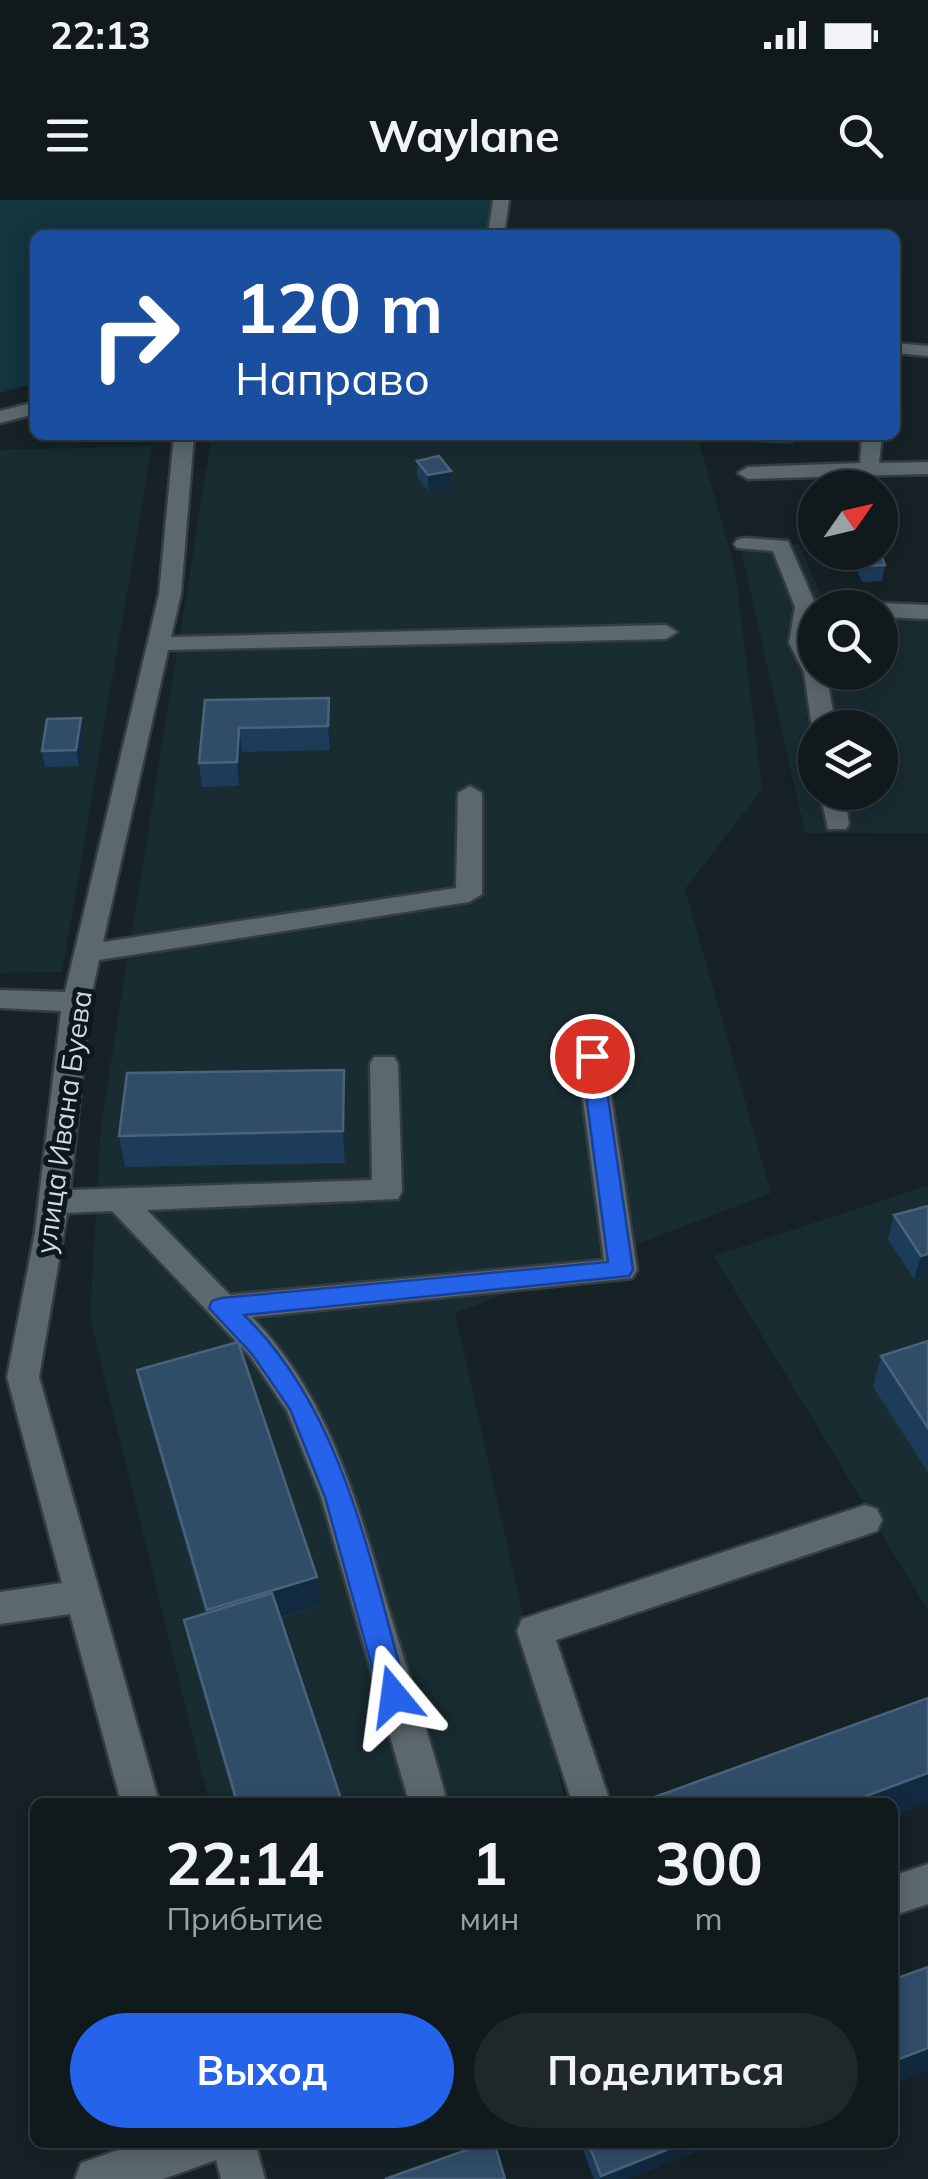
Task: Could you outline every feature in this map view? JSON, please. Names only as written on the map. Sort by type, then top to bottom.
[{"type":"street","points":[[497,230],[501,200]]},
{"type":"street","points":[[900,348],[928,351]]},
{"type":"street","points":[[0,416],[30,409]]},
{"type":"street","name":"улица Ивана Буева","points":[[139,1798],[23,1377],[53,1202],[76,1002],[170,594],[184,440]]},
{"type":"street","points":[[869,469],[872,440]]},
{"type":"street","points":[[748,473],[928,468]]},
{"type":"street","points":[[744,544],[781,545],[799,590]]},
{"type":"street","points":[[898,611],[928,612]]},
{"type":"street","points":[[159,644],[666,632]]},
{"type":"street","points":[[88,953],[469,894],[470,794]]},
{"type":"street","points":[[834,810],[836,824]]},
{"type":"street","points":[[0,1000],[76,1002]]},
{"type":"street","points":[[221,1308],[621,1270],[592,1056]]},
{"type":"street","points":[[53,1202],[387,1191],[384,1064]]},
{"type":"street","points":[[119,1200],[261,1347],[300,1405],[338,1497],[427,1798]]},
{"type":"street","points":[[590,1798],[535,1630],[865,1520]]},
{"type":"street","points":[[0,1608],[83,1596]]},
{"type":"street","points":[[898,1894],[928,1884]]},
{"type":"street","points":[[97,2179],[190,2148]]},
{"type":"street","points":[[235,2148],[244,2179]]},
{"type":"shaded area","points":[[0,200],[501,200],[497,230],[30,230],[30,384],[0,393]]},
{"type":"shaded area","points":[[211,440],[698,440],[735,568],[762,789],[685,889],[771,1193],[455,1313],[564,1798],[208,1798],[90,1318],[101,1124]]},
{"type":"shaded area","points":[[152,446],[62,972],[0,973],[0,450]]},
{"type":"shaded area","points":[[798,544],[798,570],[810,570],[819,590],[798,590],[798,690],[898,690],[898,615],[928,616],[928,833],[805,833],[800,810],[898,810],[898,710],[798,710],[798,802],[741,550]]},
{"type":"shaded area","points":[[928,1185],[928,1610],[714,1256]]},
{"type":"building","points":[[439,456],[451,471],[428,475],[417,461]]},
{"type":"building","points":[[329,698],[328,726],[239,728],[237,762],[199,763],[205,700]]},
{"type":"building","points":[[81,718],[76,750],[42,751],[47,719]]},
{"type":"building","points":[[344,1070],[343,1131],[119,1136],[127,1073]]},
{"type":"building","points":[[928,1206],[928,1254],[921,1256],[894,1215]]},
{"type":"building","points":[[928,1341],[928,1428],[881,1356]]},
{"type":"building","points":[[238,1342],[317,1577],[207,1610],[137,1370]]},
{"type":"building","points":[[272,1593],[341,1798],[236,1798],[184,1620]]},
{"type":"building","points":[[928,1698],[928,1773],[861,1798],[652,1798]]},
{"type":"building","points":[[928,1967],[928,2048],[898,2060],[898,1978]]},
{"type":"building","points":[[472,2148],[496,2148],[505,2179],[385,2179]]},
{"type":"building","points":[[590,2148],[671,2148],[601,2176]]},
{"type":"route","points":[[394,1696],[338,1497],[300,1405],[261,1347],[221,1308],[621,1270],[592,1056]]}]
